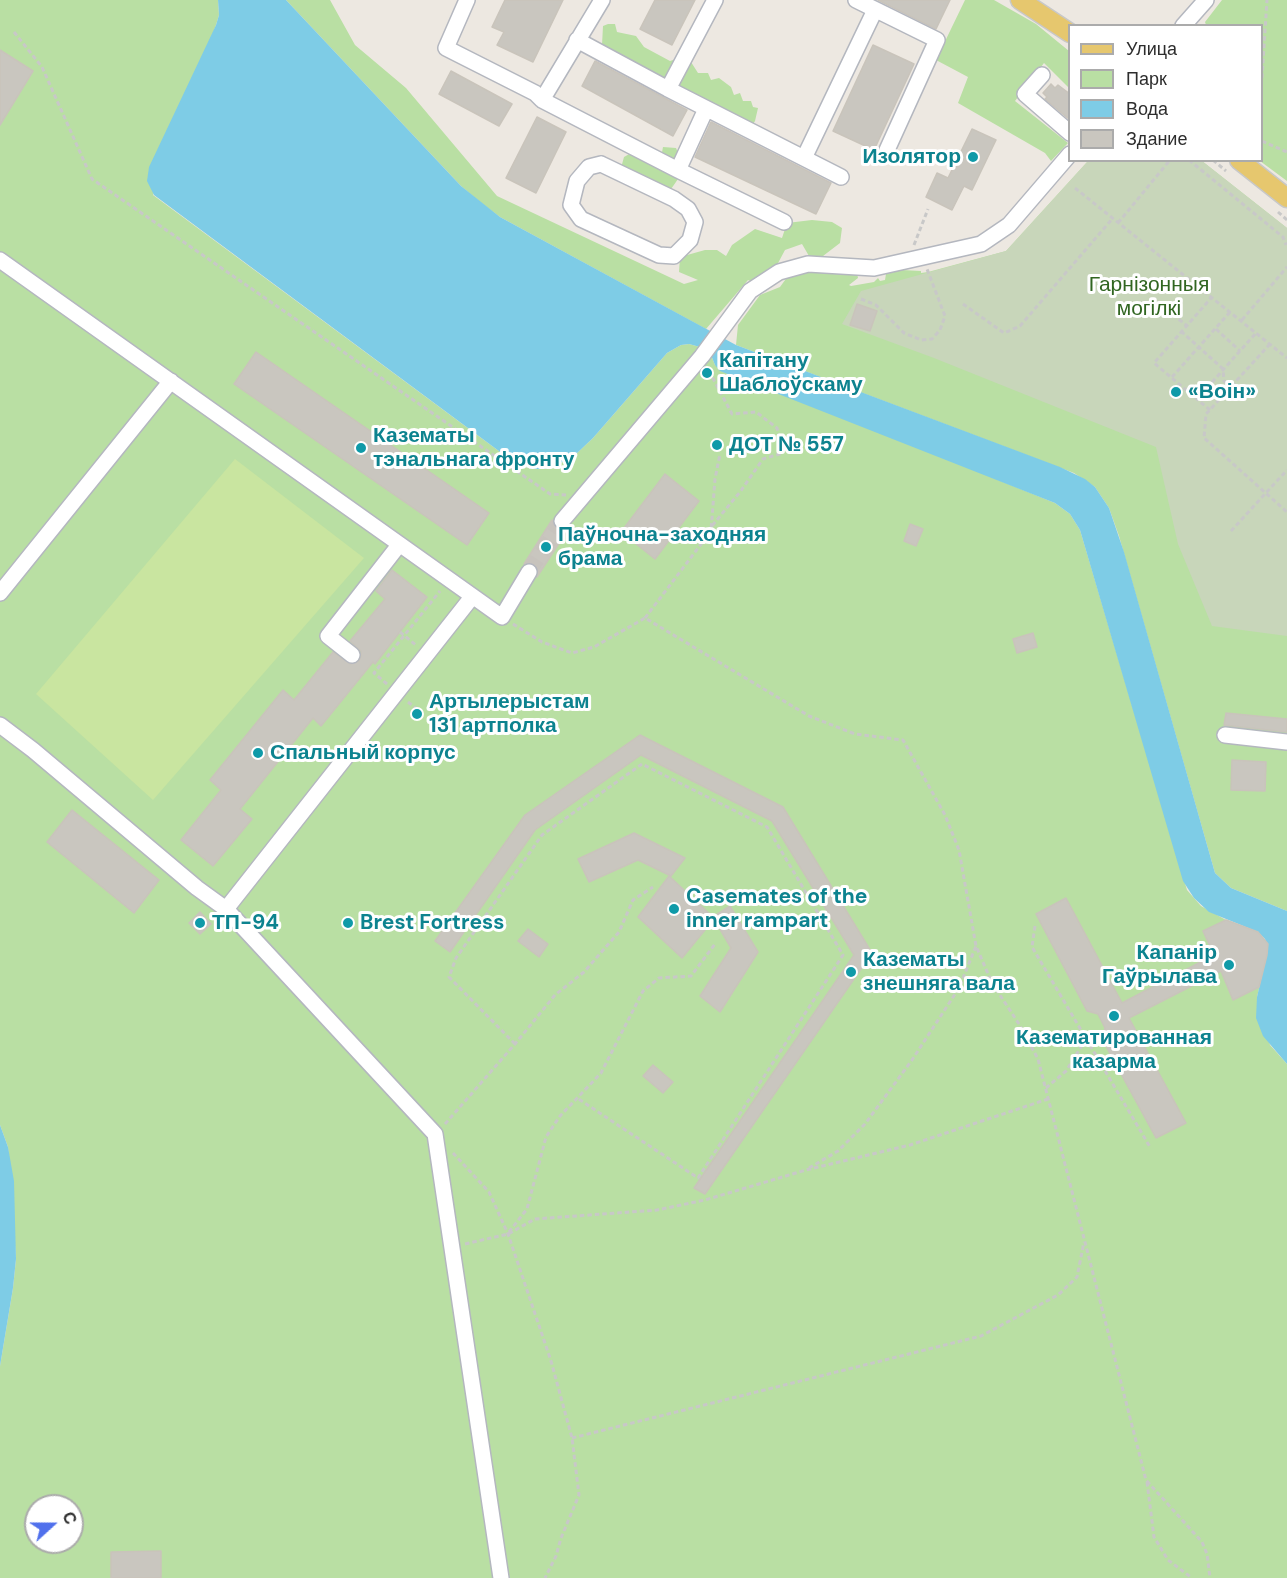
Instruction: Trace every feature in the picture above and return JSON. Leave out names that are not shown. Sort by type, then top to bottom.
[{"type":"main road","points":[[1020,0],[1068,32]]},
{"type":"main road","points":[[1242,162],[1287,198]]},
{"type":"street","points":[[467,0],[446,48],[683,173],[784,222]]},
{"type":"street","points":[[542,100],[602,0]]},
{"type":"street","points":[[668,89],[715,0]]},
{"type":"street","points":[[856,0],[937,40],[887,150]]},
{"type":"street","points":[[1185,24],[1206,0]]},
{"type":"street","points":[[804,158],[875,10]]},
{"type":"street","points":[[577,40],[706,109],[841,177]]},
{"type":"street","points":[[1042,75],[1024,94],[1068,131]]},
{"type":"street","points":[[674,199],[706,109]]},
{"type":"street","points":[[562,521],[702,356],[750,291],[779,272],[808,264],[874,268],[981,244],[1009,225],[1068,156]]},
{"type":"street","points":[[601,164],[674,199],[688,209],[695,222],[690,240],[674,256],[659,255],[581,219],[571,205],[577,181],[590,167],[601,164]]},
{"type":"street","points":[[0,260],[502,617],[530,572]]},
{"type":"street","points":[[0,593],[171,381]]},
{"type":"street","points":[[352,655],[328,636],[399,544]]},
{"type":"street","points":[[226,909],[472,597]]},
{"type":"street","points":[[0,725],[197,888],[226,909],[435,1134],[501,1578]]},
{"type":"street","points":[[1225,735],[1287,742]]},
{"type":"path","points":[[1263,62],[1267,0]]},
{"type":"path","points":[[14,32],[42,67],[92,179],[550,494],[584,496]]},
{"type":"path","points":[[1263,141],[1287,152]]},
{"type":"path","points":[[1118,223],[1168,162]]},
{"type":"path","points":[[1191,162],[1283,237],[1286,245]]},
{"type":"path","points":[[1075,188],[1287,358]]},
{"type":"path","points":[[861,299],[876,305],[904,333],[921,340],[932,339],[940,330],[945,316],[928,272],[920,259],[910,253],[928,209]]},
{"type":"path","points":[[963,304],[1004,333],[1020,326],[1113,218]]},
{"type":"path","points":[[1241,321],[1287,267]]},
{"type":"path","points":[[1210,410],[1154,363],[1212,297]]},
{"type":"path","points":[[1171,378],[1230,312]]},
{"type":"path","points":[[1168,317],[1171,313],[1186,326]]},
{"type":"path","points":[[1216,329],[1240,351]]},
{"type":"path","points":[[1181,332],[1223,369],[1224,381],[1231,387]]},
{"type":"path","points":[[1197,399],[1256,333]]},
{"type":"path","points":[[1269,344],[1206,414],[1204,438],[1287,512]]},
{"type":"path","points":[[702,356],[732,414],[756,412],[763,417],[777,428],[783,453],[763,459],[711,527]]},
{"type":"path","points":[[502,617],[542,642],[572,653],[594,647],[645,618],[711,531],[715,479],[720,454]]},
{"type":"path","points":[[1231,531],[1287,470]]},
{"type":"path","points":[[397,692],[374,673],[449,580]]},
{"type":"path","points":[[645,618],[809,716],[855,734],[903,740],[945,815],[959,850],[976,946],[992,983],[1019,1024],[1038,1059],[1146,1480],[1154,1537],[1168,1560],[1192,1578]]},
{"type":"path","points":[[400,632],[427,654]]},
{"type":"path","points":[[515,1044],[449,977],[456,958],[542,835],[642,764],[767,827],[843,955],[698,1178],[577,1098]]},
{"type":"path","points":[[545,1578],[556,1556],[579,1495],[572,1438],[551,1361],[508,1234],[489,1192],[435,1134],[555,995],[584,972],[619,932],[633,900],[653,887]]},
{"type":"path","points":[[1035,926],[1032,947],[1150,1147]]},
{"type":"path","points":[[508,1234],[527,1209],[546,1137],[560,1116],[601,1073],[643,991],[659,978],[691,976],[715,944]]},
{"type":"path","points":[[806,1170],[838,1151],[865,1124],[912,1060],[959,988],[976,946]]},
{"type":"path","points":[[1046,1089],[1066,1071],[1086,1039]]},
{"type":"path","points":[[453,1248],[508,1234],[535,1219],[657,1210],[705,1200],[806,1170],[910,1145],[1048,1099]]},
{"type":"path","points":[[572,1438],[981,1336],[1058,1295],[1077,1277],[1085,1240]]},
{"type":"path","points":[[1146,1480],[1202,1542],[1208,1554],[1210,1578]]},
{"type":"green space","points":[[0,0],[218,0],[219,15],[216,25],[153,195],[511,460],[532,469],[555,466],[575,455],[593,438],[667,353],[681,345],[689,344],[700,347],[711,355],[715,365],[1055,503],[1070,514],[1080,530],[1187,890],[1201,906],[1226,920],[1258,932],[1268,944],[1257,997],[1270,1045],[1287,1064],[1287,1578],[0,1578],[0,1366],[16,1259],[8,1147],[0,1125]]},
{"type":"green space","points":[[286,0],[330,0],[355,45],[406,88],[497,196],[684,284],[698,280],[679,272],[680,257],[705,250],[717,250],[726,256],[732,245],[755,229],[782,238],[787,223],[812,220],[832,222],[842,228],[840,243],[823,256],[809,256],[802,244],[785,250],[777,265],[750,281],[748,280],[706,329],[500,217],[480,202],[461,186]]},
{"type":"green space","points":[[965,0],[994,0],[1036,24],[1068,50],[1068,87],[1044,63],[1015,101],[1068,143],[1051,161],[1045,153],[958,103],[968,77],[936,60]]},
{"type":"green space","points":[[1222,0],[1287,0],[1287,181],[1261,162],[1263,24],[1206,24]]},
{"type":"green space","points":[[615,24],[617,32],[636,36],[644,47],[670,61],[679,58],[691,62],[698,73],[708,73],[711,80],[719,78],[731,87],[734,95],[740,93],[743,101],[751,101],[753,107],[758,108],[751,127],[682,91],[679,84],[662,79],[632,60],[606,51],[602,45],[603,26]]},
{"type":"green space","points":[[663,147],[676,148],[679,155],[678,179],[669,192],[621,168],[624,157],[631,153],[649,160],[650,165],[660,163]]},
{"type":"green space","name":"Гарнізонныя могілкі","points":[[1087,162],[1203,162],[1287,228],[1287,911],[1231,888],[1215,873],[1119,536],[1109,508],[1095,487],[1074,473],[736,345],[738,325],[760,295],[780,287],[788,276],[810,269],[857,273],[858,278],[849,285],[851,286],[874,282],[878,278],[880,281],[885,280],[886,274],[902,270],[928,272],[1006,251]]},
{"type":"green space","name":"Гарнізонныя могілкі","points":[[1087,162],[1203,162],[1287,228],[1287,636],[1212,626],[1178,544],[1156,447],[934,358],[842,324],[861,291],[1006,251]]},
{"type":"green space","points":[[235,459],[364,558],[153,800],[36,694]]},
{"type":"water","points":[[218,0],[286,0],[461,186],[500,217],[736,345],[1060,467],[1085,479],[1095,487],[1109,508],[1124,552],[1215,873],[1231,888],[1287,911],[1287,1064],[1263,1036],[1256,1018],[1257,997],[1268,949],[1265,939],[1258,932],[1209,912],[1194,898],[1183,881],[1080,530],[1070,514],[1055,503],[720,371],[711,355],[700,347],[689,344],[681,345],[667,353],[593,438],[575,455],[544,469],[532,469],[511,460],[154,195],[147,181],[149,167],[216,25],[219,15]]},
{"type":"water","points":[[0,1125],[8,1147],[14,1181],[16,1259],[0,1366]]},
{"type":"building","points":[[505,0],[563,0],[533,62],[497,45],[504,32],[492,27]]},
{"type":"building","points":[[655,0],[695,0],[672,45],[640,29]]},
{"type":"building","points":[[878,0],[950,0],[936,29]]},
{"type":"building","points":[[873,45],[914,64],[874,150],[833,131]]},
{"type":"building","points":[[0,50],[33,71],[0,125]]},
{"type":"building","points":[[595,61],[687,110],[673,136],[582,86]]},
{"type":"building","points":[[451,71],[512,104],[499,126],[439,94]]},
{"type":"building","points":[[1051,84],[1055,88],[1058,85],[1068,92],[1068,118],[1045,99],[1047,97],[1043,93]]},
{"type":"building","points":[[537,117],[566,132],[536,193],[506,178]]},
{"type":"building","points":[[711,122],[831,183],[816,214],[695,157]]},
{"type":"building","name":"Изолятор","points":[[972,129],[996,140],[972,190],[964,186],[952,210],[926,197],[937,173],[948,178]]},
{"type":"building","points":[[857,304],[877,311],[870,331],[850,325]]},
{"type":"building","name":"Казематы тэнальнага фронту","points":[[256,352],[489,513],[467,545],[234,384]]},
{"type":"building","points":[[665,474],[699,501],[655,559],[621,532]]},
{"type":"building","name":"Паўночна-заходняя брама","points":[[552,520],[555,528],[560,530],[569,528],[537,577],[539,572],[534,564],[524,564]]},
{"type":"building","points":[[910,524],[923,529],[916,546],[904,541]]},
{"type":"building","name":"Спальный корпус","points":[[392,570],[427,597],[375,664],[373,662],[321,726],[313,718],[240,809],[252,819],[213,866],[181,840],[221,790],[210,780],[283,690],[294,700],[333,652],[350,664],[359,661],[361,651],[350,641],[385,599],[376,591]]},
{"type":"building","points":[[1033,633],[1037,647],[1017,653],[1013,639]]},
{"type":"building","points":[[1226,713],[1287,719],[1287,732],[1224,725]]},
{"type":"building","name":"Казематы знешняга вала","points":[[640,735],[783,807],[872,953],[705,1194],[694,1188],[854,955],[772,821],[641,755],[535,830],[450,952],[435,941],[525,815]]},
{"type":"building","points":[[1232,760],[1266,762],[1265,791],[1231,790]]},
{"type":"building","points":[[72,810],[159,880],[134,913],[47,842]]},
{"type":"building","points":[[634,833],[685,858],[671,876],[638,860],[589,882],[578,859]]},
{"type":"building","points":[[669,876],[713,917],[730,906],[758,952],[720,1012],[700,996],[731,948],[714,919],[682,958],[638,917]]},
{"type":"building","name":"Казематированная казарма","points":[[1066,898],[1122,1003],[1214,955],[1203,931],[1226,920],[1258,932],[1268,944],[1259,987],[1233,1000],[1221,971],[1129,1018],[1186,1123],[1156,1138],[1102,1039],[1105,1028],[1098,1014],[1087,1011],[1036,914]]},
{"type":"building","name":"ТП-94","points":[[200,912],[211,924],[200,934],[189,923]]},
{"type":"building","points":[[528,929],[548,944],[539,957],[518,941]]},
{"type":"building","points":[[653,1065],[673,1082],[663,1093],[643,1076]]},
{"type":"building","points":[[161,1551],[161,1578],[111,1578],[111,1552]]},
{"type":"tunnel","points":[[529,572],[562,521]]},
{"type":"place","name":"Изолятор","points":[[973,157]]},
{"type":"place","name":"Капітану Шаблоўскаму","points":[[707,373]]},
{"type":"place","name":"«Воін»","points":[[1176,392]]},
{"type":"place","name":"ДОТ № 557","points":[[717,445]]},
{"type":"place","name":"Казематы тэнальнага фронту","points":[[361,448]]},
{"type":"place","name":"Паўночна-заходняя брама","points":[[546,547]]},
{"type":"place","name":"Артылерыстам 131 артполка","points":[[417,714]]},
{"type":"place","name":"Спальный корпус","points":[[258,753]]},
{"type":"place","name":"Casemates of the inner rampart","points":[[674,909]]},
{"type":"place","name":"ТП-94","points":[[200,923]]},
{"type":"place","name":"Brest Fortress","points":[[348,923]]},
{"type":"place","name":"Капанір Гаўрылава","points":[[1229,965]]},
{"type":"place","name":"Казематы знешняга вала","points":[[851,972]]},
{"type":"place","name":"Казематированная казарма","points":[[1114,1016]]}]
